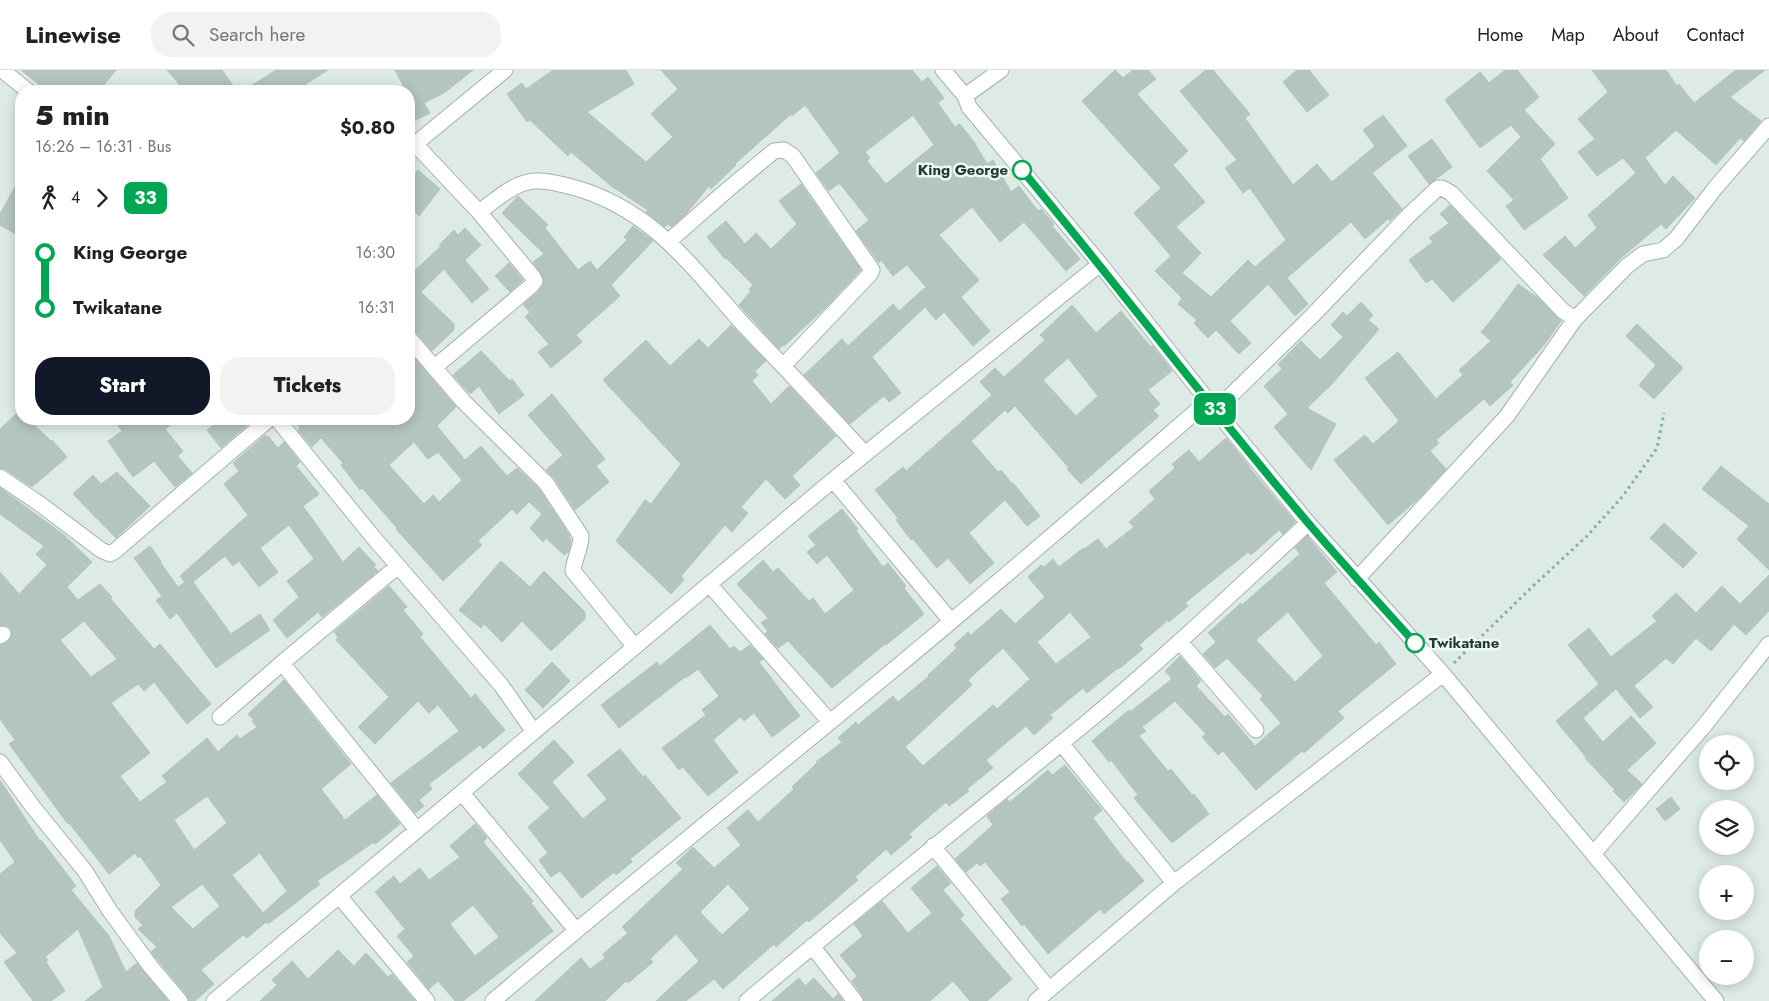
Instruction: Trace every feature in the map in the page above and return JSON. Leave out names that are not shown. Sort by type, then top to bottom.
[{"type":"street","points":[[2,70],[21,85]]},
{"type":"street","points":[[415,145],[505,70]]},
{"type":"street","points":[[943,70],[1308,523],[1443,674],[1716,1001]]},
{"type":"street","points":[[967,101],[1001,70]]},
{"type":"street","points":[[1357,579],[1507,416],[1576,320],[1627,266],[1643,254],[1663,250],[1676,240],[1716,187],[1769,126]]},
{"type":"street","points":[[415,150],[479,212],[535,281],[435,367]]},
{"type":"street","points":[[668,242],[726,190],[774,151],[784,150],[793,156],[872,271],[784,365]]},
{"type":"street","points":[[479,212],[518,185],[534,181],[548,181],[595,194],[630,212],[656,230],[690,264],[865,454]]},
{"type":"street","points":[[493,1001],[576,930],[1212,405],[1312,316],[1411,212],[1438,188],[1442,188],[1450,193],[1563,311],[1576,320]]},
{"type":"street","points":[[214,1001],[833,480],[1100,264]]},
{"type":"street","points":[[415,345],[464,401],[546,484],[581,536],[581,544],[573,571],[635,647]]},
{"type":"street","points":[[0,477],[40,504],[101,550],[110,554],[115,552],[262,425]]},
{"type":"street","points":[[282,425],[398,566],[501,685],[534,732]]},
{"type":"street","points":[[833,480],[951,621]]},
{"type":"street","points":[[747,1001],[933,846],[1061,743],[1180,642],[1308,523]]},
{"type":"street","points":[[220,717],[398,566]]},
{"type":"street","points":[[709,584],[830,722]]},
{"type":"street","points":[[1180,642],[1256,730]]},
{"type":"street","points":[[1593,854],[1704,726],[1769,644]]},
{"type":"street","points":[[282,663],[417,830]]},
{"type":"street","points":[[1036,1001],[1174,883],[1443,674]]},
{"type":"street","points":[[1061,743],[1174,883]]},
{"type":"street","points":[[0,762],[33,807],[85,871],[151,967],[180,1001]]},
{"type":"street","points":[[462,793],[576,930]]},
{"type":"street","points":[[933,846],[1049,989]]},
{"type":"street","points":[[339,896],[427,1001]]},
{"type":"street","points":[[812,946],[855,1001]]},
{"type":"path","points":[[1443,674],[1532,586],[1586,537],[1623,496],[1657,448],[1664,413]]},
{"type":"building","points":[[21,70],[116,70],[104,85],[40,85]]},
{"type":"building","points":[[167,70],[222,70],[233,85],[180,85]]},
{"type":"building","points":[[276,70],[328,70],[304,85],[252,85]]},
{"type":"building","points":[[395,70],[473,70],[444,93],[424,103],[430,113],[415,120],[415,85],[403,85]]},
{"type":"building","points":[[553,70],[626,70],[634,84],[587,112],[646,162],[673,137],[651,114],[678,89],[661,70],[912,70],[922,82],[928,77],[944,98],[938,103],[955,127],[960,124],[974,142],[987,164],[993,160],[1011,192],[1019,186],[1038,211],[1041,209],[1054,224],[1052,226],[1080,259],[1066,271],[1024,222],[1000,242],[972,207],[939,235],[979,280],[961,297],[990,331],[973,346],[944,312],[936,320],[925,307],[872,357],[901,393],[889,402],[884,396],[850,424],[804,375],[842,339],[848,346],[893,304],[899,311],[926,287],[907,265],[893,276],[881,260],[879,263],[856,231],[869,220],[840,184],[829,191],[816,173],[840,153],[805,105],[792,116],[791,114],[735,164],[711,189],[709,186],[686,214],[671,227],[668,224],[665,227],[646,212],[648,210],[611,186],[571,152],[568,156],[530,120],[527,122],[507,94],[522,83],[526,89]],"holes":[[[913,115],[934,145],[886,184],[867,161],[870,158],[865,152]]]},
{"type":"building","points":[[1115,70],[1123,78],[1133,70],[1148,70],[1156,79],[1137,94],[1188,151],[1173,165],[1205,202],[1176,227],[1201,253],[1182,273],[1211,297],[1248,260],[1255,267],[1286,240],[1250,188],[1243,193],[1225,168],[1237,160],[1180,91],[1206,70],[1213,70],[1250,114],[1245,118],[1293,185],[1317,164],[1332,182],[1375,146],[1363,130],[1383,115],[1407,146],[1372,173],[1402,209],[1390,221],[1388,219],[1365,239],[1351,222],[1287,278],[1308,304],[1295,316],[1268,284],[1230,321],[1251,343],[1239,354],[1216,330],[1208,338],[1194,323],[1197,320],[1178,304],[1182,298],[1155,271],[1171,256],[1134,213],[1161,188],[1082,101]]},
{"type":"building","points":[[1297,70],[1309,70],[1329,95],[1307,112],[1283,82]]},
{"type":"building","points":[[1505,70],[1517,70],[1539,97],[1524,110],[1555,144],[1540,159],[1568,198],[1524,230],[1506,206],[1514,200],[1487,171],[1521,137],[1511,125],[1480,148],[1445,100],[1480,72],[1489,83]]},
{"type":"building","points":[[1592,70],[1666,70],[1677,86],[1679,84],[1694,103],[1736,70],[1765,70],[1730,97],[1761,121],[1744,141],[1740,138],[1716,165],[1676,130],[1645,158],[1665,185],[1673,176],[1695,198],[1666,229],[1661,224],[1620,259],[1584,296],[1543,255],[1565,236],[1575,248],[1597,228],[1588,215],[1636,173],[1623,158],[1597,176],[1578,152],[1595,139],[1578,119],[1608,92]]},
{"type":"building","points":[[1432,139],[1452,167],[1429,184],[1408,156]]},
{"type":"building","points":[[418,170],[440,189],[419,216],[415,212],[415,174]]},
{"type":"building","points":[[801,184],[861,270],[827,306],[779,349],[739,305],[751,291],[749,289],[753,285],[725,259],[707,237],[726,221],[745,244],[756,233],[771,249],[797,224],[779,201]]},
{"type":"building","points":[[15,187],[15,234],[0,225],[0,214]]},
{"type":"building","points":[[518,196],[548,225],[545,228],[578,270],[590,261],[597,270],[627,240],[624,237],[633,226],[653,241],[611,285],[620,296],[576,335],[582,342],[551,368],[538,352],[549,344],[525,317],[530,312],[523,305],[538,292],[544,282],[541,273],[533,262],[544,254],[502,213]]},
{"type":"building","points":[[1450,205],[1500,258],[1453,302],[1432,279],[1426,283],[1409,260],[1433,242],[1429,238],[1449,223],[1440,214]]},
{"type":"building","points":[[465,228],[481,245],[465,260],[489,289],[472,303],[444,269],[421,292],[454,324],[454,330],[432,351],[415,332],[415,270],[441,246],[439,245],[454,230],[458,235]]},
{"type":"building","points":[[509,263],[523,280],[510,292],[495,276]]},
{"type":"building","points":[[1518,284],[1538,298],[1561,321],[1544,345],[1510,382],[1513,385],[1490,406],[1484,399],[1436,440],[1439,443],[1430,451],[1446,469],[1417,500],[1388,525],[1334,460],[1365,435],[1373,444],[1399,421],[1365,378],[1398,352],[1436,399],[1463,375],[1459,370],[1491,341],[1481,332]]},
{"type":"building","points":[[1361,302],[1373,315],[1368,320],[1379,329],[1332,384],[1307,408],[1336,424],[1311,470],[1274,427],[1288,414],[1264,386],[1282,369],[1278,364],[1301,341],[1320,360],[1343,337],[1331,325],[1343,312],[1347,316]]},
{"type":"building","points":[[1072,305],[1096,333],[1121,311],[1151,347],[1152,345],[1172,371],[1148,390],[1160,404],[1153,410],[1159,416],[1081,484],[1015,406],[1008,413],[1005,410],[971,441],[998,472],[1001,470],[1013,483],[1040,516],[1027,526],[1005,500],[969,533],[994,563],[970,584],[948,558],[937,568],[913,539],[911,540],[896,520],[898,518],[875,490],[903,467],[906,471],[992,395],[980,382],[995,368],[1004,377],[1045,340],[1040,335]],"holes":[[[1068,358],[1098,396],[1076,416],[1043,380]]]},
{"type":"building","points":[[1637,324],[1683,368],[1654,399],[1639,385],[1656,365],[1626,336]]},
{"type":"building","points":[[731,325],[766,361],[755,371],[758,375],[752,381],[771,404],[789,386],[836,436],[792,476],[800,485],[785,499],[766,479],[741,507],[748,513],[732,532],[725,525],[681,576],[684,580],[671,594],[616,541],[645,500],[651,504],[681,464],[603,380],[646,340],[670,366],[699,339],[708,348]]},
{"type":"building","points":[[481,351],[510,381],[512,379],[524,395],[499,414],[479,386],[470,394],[453,375]]},
{"type":"building","points":[[415,359],[456,407],[437,426],[465,460],[481,446],[507,476],[517,468],[539,489],[570,536],[568,552],[564,555],[546,538],[543,542],[530,528],[542,514],[529,502],[517,514],[512,509],[478,541],[482,545],[443,581],[362,488],[360,490],[341,465],[343,463],[321,438],[312,447],[298,430],[300,428],[297,425],[415,425]],"holes":[[[414,442],[428,459],[438,452],[462,480],[439,502],[433,495],[424,504],[389,465]]]},
{"type":"building","points":[[552,394],[605,459],[596,466],[609,482],[575,510],[554,478],[546,470],[563,455],[528,415]]},
{"type":"building","points":[[15,415],[15,425],[34,425],[52,440],[67,457],[32,487],[5,469],[0,468],[0,429]]},
{"type":"building","points":[[118,425],[171,425],[165,429],[183,451],[178,456],[192,473],[175,487],[154,461],[133,477],[108,441],[122,431]]},
{"type":"building","points":[[213,425],[247,425],[221,448],[207,430]]},
{"type":"building","points":[[265,435],[278,448],[284,442],[300,462],[296,466],[319,494],[303,506],[343,562],[359,547],[376,565],[374,567],[378,571],[322,617],[318,612],[287,638],[273,620],[299,597],[287,581],[314,559],[289,525],[260,548],[278,572],[259,587],[239,561],[233,566],[225,556],[193,582],[231,634],[260,614],[270,630],[216,668],[177,613],[170,619],[156,600],[162,596],[134,558],[150,546],[178,587],[185,582],[180,576],[248,515],[224,484],[239,471],[233,463]]},
{"type":"building","points":[[1226,438],[1295,522],[1283,534],[1279,530],[1251,555],[1248,552],[1185,603],[1188,606],[1169,622],[1168,620],[1139,645],[1143,649],[1087,693],[1083,688],[1050,715],[1053,718],[1034,735],[1026,726],[986,760],[993,768],[967,789],[969,791],[949,806],[946,802],[909,834],[912,837],[891,855],[886,849],[855,877],[858,880],[809,922],[807,920],[776,947],[774,944],[723,989],[714,979],[686,1001],[656,1001],[699,961],[676,934],[650,959],[653,962],[628,983],[626,981],[605,1001],[535,1001],[581,958],[590,969],[605,958],[603,954],[628,933],[622,927],[683,869],[676,863],[693,847],[714,868],[741,845],[727,828],[748,810],[758,822],[794,789],[792,787],[816,762],[842,742],[838,738],[856,722],[858,725],[893,696],[898,702],[929,676],[957,648],[954,645],[968,632],[971,635],[1001,609],[1015,624],[1045,597],[1028,577],[1041,565],[1044,567],[1053,559],[1059,567],[1098,539],[1106,549],[1134,527],[1129,522],[1155,499],[1149,491],[1175,468],[1172,464],[1189,450],[1199,462]],"holes":[[[1070,612],[1091,637],[1056,664],[1037,642]],[[1003,648],[1030,679],[997,709],[993,705],[923,766],[905,747],[972,685],[968,680]],[[728,884],[750,909],[722,935],[700,912]]]},
{"type":"building","points":[[1721,466],[1769,504],[1769,570],[1737,539],[1749,526],[1702,489]]},
{"type":"building","points":[[117,472],[150,506],[116,538],[73,494],[93,475],[101,484]]},
{"type":"building","points":[[0,488],[64,535],[92,562],[67,587],[78,600],[100,584],[154,649],[160,644],[211,704],[187,724],[154,682],[144,691],[138,684],[111,703],[150,753],[120,776],[140,802],[167,782],[162,776],[207,738],[218,752],[237,735],[240,739],[257,727],[252,721],[254,720],[248,714],[284,680],[351,764],[321,789],[345,820],[377,795],[400,824],[375,844],[374,842],[317,881],[320,884],[268,924],[266,922],[247,938],[243,935],[201,970],[214,984],[195,1001],[189,1001],[187,995],[151,952],[157,947],[138,929],[143,925],[135,917],[135,911],[161,885],[140,856],[138,858],[135,853],[109,874],[68,824],[9,744],[15,740],[0,719],[0,645],[9,641],[12,634],[8,626],[0,625],[0,572],[19,594],[47,565],[36,554],[44,546],[0,514]],"holes":[[[84,621],[117,659],[91,677],[60,640]],[[207,796],[227,823],[194,850],[174,820]],[[260,853],[287,891],[263,913],[232,875]],[[202,884],[220,906],[193,929],[171,907]]]},
{"type":"building","points":[[842,509],[858,529],[856,531],[883,567],[888,563],[924,614],[832,688],[788,641],[778,648],[765,634],[768,631],[761,623],[768,618],[737,584],[763,560],[773,572],[778,568],[809,601],[813,598],[825,614],[854,590],[827,555],[817,564],[807,552],[816,545],[808,536]]},
{"type":"building","points":[[1664,523],[1697,553],[1683,568],[1650,538]]},
{"type":"building","points":[[1307,536],[1337,572],[1324,583],[1376,645],[1379,642],[1396,664],[1338,711],[1344,718],[1304,753],[1302,751],[1256,790],[1223,751],[1218,755],[1202,737],[1206,734],[1175,701],[1142,727],[1146,731],[1139,736],[1168,771],[1171,769],[1192,795],[1194,794],[1209,814],[1172,843],[1134,798],[1138,795],[1111,760],[1109,762],[1092,741],[1129,710],[1130,712],[1172,679],[1165,671],[1180,656],[1201,681],[1196,686],[1225,717],[1228,714],[1255,746],[1281,723],[1260,699],[1263,696],[1227,658],[1215,668],[1203,654],[1216,642],[1208,633],[1300,554],[1295,548]],"holes":[[[1288,612],[1323,656],[1295,682],[1256,640]]]},
{"type":"building","points":[[501,561],[530,587],[544,571],[585,612],[585,619],[551,651],[522,621],[502,642],[484,624],[481,628],[459,610]]},
{"type":"building","points":[[1769,575],[1769,611],[1746,635],[1734,624],[1711,651],[1696,638],[1673,664],[1666,658],[1634,686],[1653,707],[1640,718],[1616,689],[1583,718],[1603,742],[1631,716],[1656,743],[1627,770],[1642,784],[1624,802],[1585,758],[1556,721],[1599,684],[1568,645],[1589,628],[1611,657],[1657,621],[1652,616],[1676,593],[1696,613],[1722,586],[1740,604]]},
{"type":"building","points":[[389,586],[407,607],[403,610],[423,634],[420,637],[471,698],[475,694],[505,730],[483,749],[480,745],[429,784],[432,789],[419,800],[424,806],[415,813],[391,783],[459,731],[438,705],[429,713],[418,701],[375,744],[358,727],[389,697],[336,640],[338,637],[334,632]]},
{"type":"building","points":[[710,625],[730,649],[734,646],[740,652],[750,645],[763,659],[759,662],[800,716],[772,737],[754,713],[744,721],[740,717],[713,740],[738,772],[708,796],[683,767],[679,770],[662,748],[706,715],[702,710],[719,696],[698,669],[619,728],[601,705],[657,662],[660,666]]},
{"type":"building","points":[[552,662],[570,681],[543,708],[525,690]]},
{"type":"building","points":[[554,740],[574,762],[552,782],[583,819],[607,799],[587,775],[620,749],[643,777],[645,775],[681,818],[630,859],[632,862],[616,875],[614,872],[582,898],[560,871],[551,877],[539,860],[548,853],[528,827],[550,808],[518,774]]},
{"type":"building","points":[[1065,765],[1102,810],[1093,818],[1127,863],[1144,881],[1104,914],[1100,909],[1048,954],[1024,924],[1022,926],[1001,899],[1010,892],[985,862],[980,866],[977,863],[966,872],[955,859],[993,825],[987,816],[1007,799],[1010,802],[1048,770],[1052,775]]},
{"type":"building","points":[[0,780],[40,841],[76,886],[71,890],[109,936],[126,972],[137,963],[168,1001],[85,1001],[103,987],[78,929],[45,957],[48,960],[46,962],[65,991],[51,1001],[33,1001],[4,962],[17,953],[0,933],[0,874],[15,862],[0,840]]},
{"type":"building","points":[[1671,797],[1680,809],[1665,821],[1656,809]]},
{"type":"building","points":[[475,824],[487,838],[483,842],[533,901],[531,903],[553,931],[463,1001],[455,1001],[438,981],[429,989],[407,962],[414,956],[397,936],[405,929],[375,892],[394,876],[400,884],[420,868],[429,880],[460,857],[450,846]],"holes":[[[473,905],[499,937],[475,956],[450,924]]]},
{"type":"building","points":[[937,866],[951,883],[943,890],[964,915],[960,919],[1012,979],[987,1001],[970,1001],[953,981],[930,1001],[864,1001],[852,981],[857,976],[840,955],[863,936],[854,924],[882,901],[908,933],[932,913],[911,888]]},
{"type":"building","points":[[338,950],[354,966],[366,953],[388,977],[392,974],[415,1001],[260,1001],[277,985],[272,980],[292,961],[308,979]]},
{"type":"building","points":[[799,978],[805,986],[814,978],[833,999],[838,994],[843,1001],[772,1001]]},
{"type":"bus line","name":"33","points":[[1022,170],[1308,523],[1415,643]]},
{"type":"place","name":"King George","points":[[1022,170]]},
{"type":"place","name":"Twikatane","points":[[1415,643]]}]
